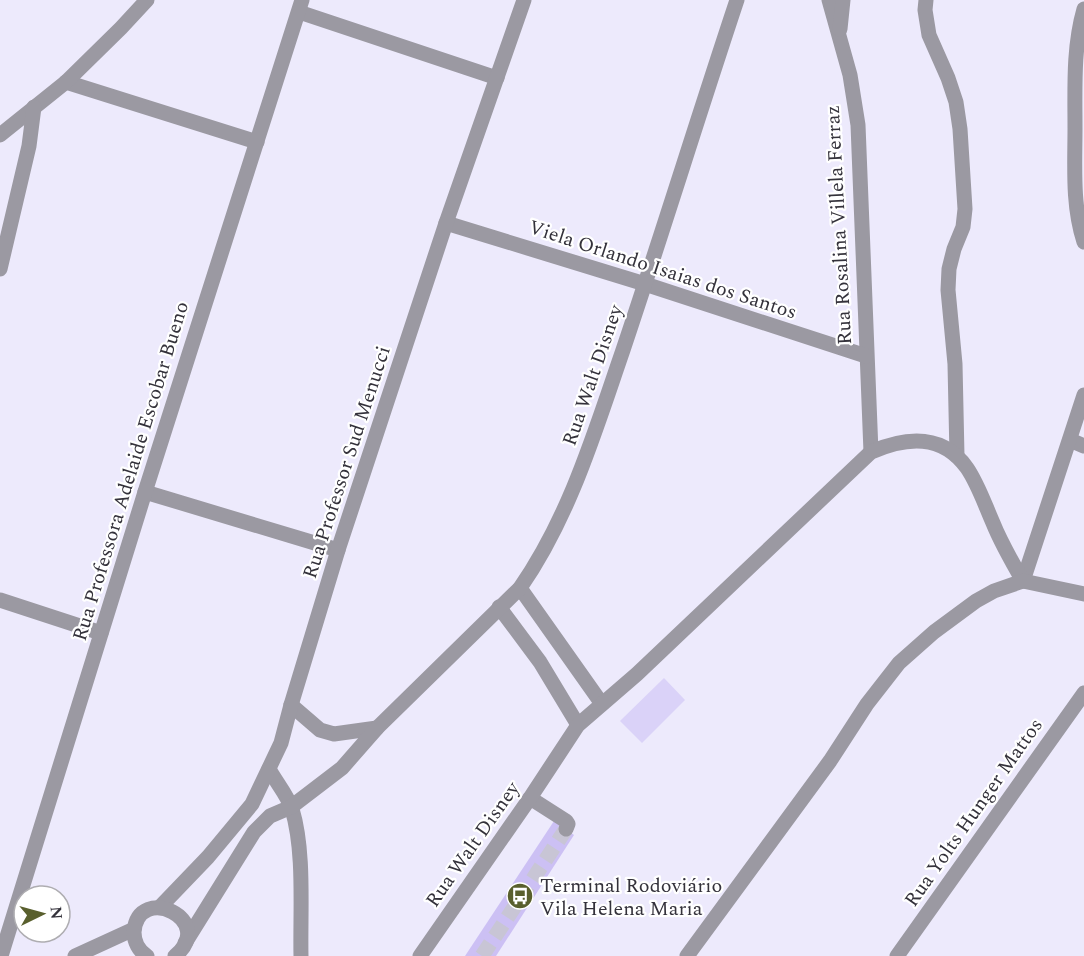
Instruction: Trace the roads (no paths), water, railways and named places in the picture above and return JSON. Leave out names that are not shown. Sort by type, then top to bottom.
[{"type":"street","points":[[0,135],[66,82],[147,0]]},
{"type":"street","name":"Rua Professor Sud Menucci","points":[[75,956],[134,929],[143,914],[159,907],[231,831],[252,804],[269,769],[281,743],[338,550],[446,223],[524,0]]},
{"type":"street","name":"Rua Walt Disney","points":[[175,956],[181,951],[254,832],[270,816],[291,807],[342,768],[377,728],[520,588],[530,574],[585,461],[737,0]]},
{"type":"street","name":"Rua Rosalina Villela Ferraz","points":[[828,0],[850,75],[858,124],[871,452]]},
{"type":"street","points":[[840,35],[843,0]]},
{"type":"street","points":[[926,0],[925,10],[929,35],[948,78],[960,129],[965,209],[963,227],[949,269],[948,290],[956,364],[957,456]]},
{"type":"street","points":[[301,6],[497,78]]},
{"type":"street","name":"Rua Professora Adelaide Escobar Bueno","points":[[1,956],[145,492],[301,6]]},
{"type":"street","points":[[1084,9],[1078,31],[1074,172],[1080,230],[1084,242]]},
{"type":"street","points":[[66,82],[257,142]]},
{"type":"street","points":[[0,269],[29,146],[34,107]]},
{"type":"street","name":"Viela Orlando Isaias dos Santos","points":[[446,223],[645,284],[866,356]]},
{"type":"street","points":[[1023,581],[1077,443],[1084,395]]},
{"type":"street","points":[[520,588],[602,704],[728,589],[871,452],[893,443],[914,440],[939,446],[957,456],[969,470],[998,535],[1023,581]]},
{"type":"street","points":[[145,492],[338,550]]},
{"type":"street","points":[[687,956],[830,761],[867,704],[899,663],[934,632],[994,591],[1023,581],[1084,594]]},
{"type":"street","points":[[0,600],[101,633]]},
{"type":"street","points":[[500,607],[540,662],[578,725]]},
{"type":"street","name":"Rua Yolts Hunger Mattos","points":[[897,956],[1084,693]]},
{"type":"street","name":"Rua Walt Disney","points":[[420,956],[578,725],[602,704]]},
{"type":"street","points":[[291,705],[321,730],[334,734],[377,728]]},
{"type":"street","points":[[269,769],[291,807],[299,851],[301,956]]},
{"type":"street","points":[[530,798],[566,821],[568,824],[566,829]]},
{"type":"street","points":[[159,907],[168,908],[182,919],[187,935],[185,943]]},
{"type":"street","points":[[134,929],[137,946],[147,956]]},
{"type":"tunnel","points":[[482,956],[566,829]]},
{"type":"place","name":"Terminal Rodoviário Vila Helena Maria","points":[[520,896]]}]
